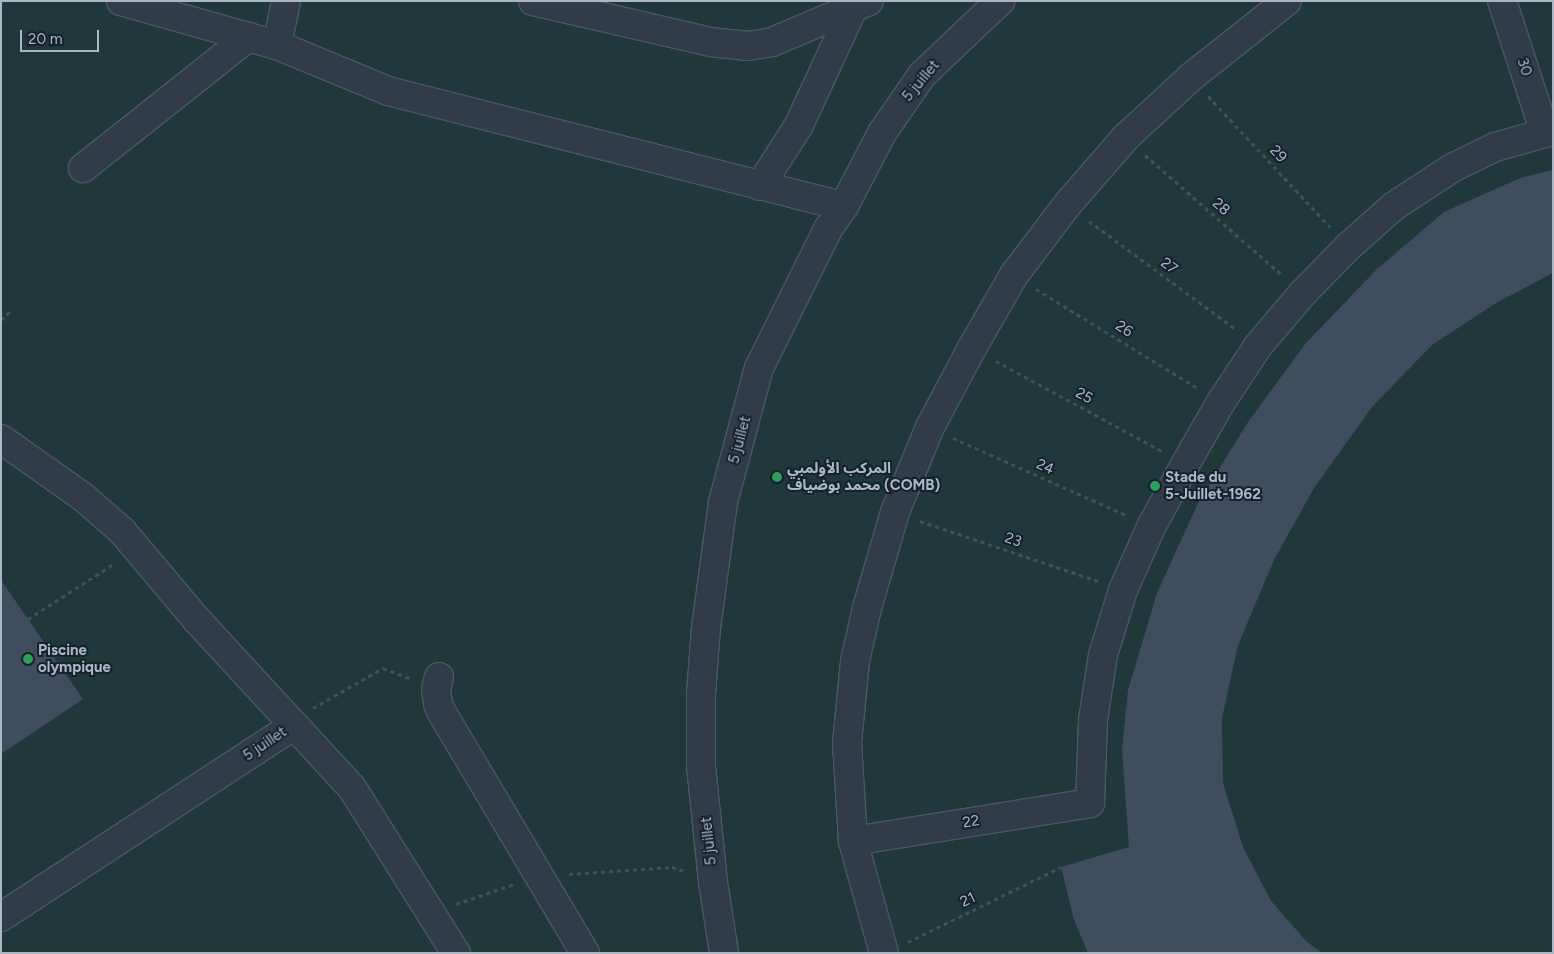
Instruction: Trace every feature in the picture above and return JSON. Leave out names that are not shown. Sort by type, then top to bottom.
[{"type":"lane","points":[[121,1],[277,45],[388,91],[844,206]]},
{"type":"lane","points":[[277,45],[286,1]]},
{"type":"lane","points":[[533,1],[710,42],[748,46],[772,42],[861,5]]},
{"type":"lane","name":"5 juillet","points":[[724,953],[713,882],[701,766],[701,703],[706,628],[722,502],[759,368],[828,229],[844,206],[882,133],[922,75],[1000,1]]},
{"type":"lane","points":[[893,948],[853,841],[847,743],[854,661],[867,608],[896,512],[930,427],[972,348],[1014,276],[1066,204],[1125,138],[1191,77],[1287,1]]},
{"type":"lane","name":"30","points":[[1348,246],[1394,206],[1452,168],[1496,147],[1545,133],[1502,1]]},
{"type":"lane","points":[[760,186],[799,125],[861,5]]},
{"type":"lane","points":[[83,168],[248,37]]},
{"type":"lane","points":[[1123,590],[1151,526],[1221,402],[1258,346],[1303,293],[1348,246]]},
{"type":"lane","points":[[1,439],[83,497],[122,531],[197,620],[294,725]]},
{"type":"lane","name":"22","points":[[853,841],[1090,802],[1094,711],[1103,655],[1123,590]]},
{"type":"lane","points":[[438,683],[438,704],[442,713],[586,953]]},
{"type":"lane","name":"5 juillet","points":[[1,917],[294,725],[352,788],[456,953]]},
{"type":"path","name":"29","points":[[1191,77],[1348,246]]},
{"type":"path","name":"28","points":[[1125,138],[1303,293]]},
{"type":"path","name":"27","points":[[1066,204],[1258,346]]},
{"type":"path","name":"26","points":[[1014,276],[1221,402]]},
{"type":"path","points":[[1,320],[14,309]]},
{"type":"path","name":"25","points":[[972,348],[1186,463]]},
{"type":"path","name":"24","points":[[930,427],[1151,526]]},
{"type":"path","name":"23","points":[[896,512],[1123,590]]},
{"type":"path","points":[[28,619],[137,549]]},
{"type":"path","points":[[294,725],[313,708],[383,668],[438,683]]},
{"type":"path","name":"21","points":[[893,948],[1061,867]]},
{"type":"green space","name":"المركب الأولمبي محمد بوضياف (COMB)","points":[[1,1],[1553,1],[1553,953],[1,953]]},
{"type":"building","points":[[1553,170],[1553,273],[1496,303],[1432,345],[1372,407],[1314,488],[1274,560],[1238,645],[1222,718],[1223,783],[1243,847],[1271,901],[1306,941],[1322,953],[1088,953],[1074,920],[1061,867],[1129,847],[1122,750],[1128,690],[1157,593],[1198,503],[1248,422],[1306,343],[1377,269],[1444,212],[1520,178]]},
{"type":"building","name":"Piscine olympique","points":[[1,580],[83,699],[1,754]]},
{"type":"place","name":"المركب الأولمبي محمد بوضياف (COMB)","points":[[777,477]]},
{"type":"place","name":"Stade du 5-Juillet-1962","points":[[1155,486]]},
{"type":"place","name":"Piscine olympique","points":[[28,659]]}]
